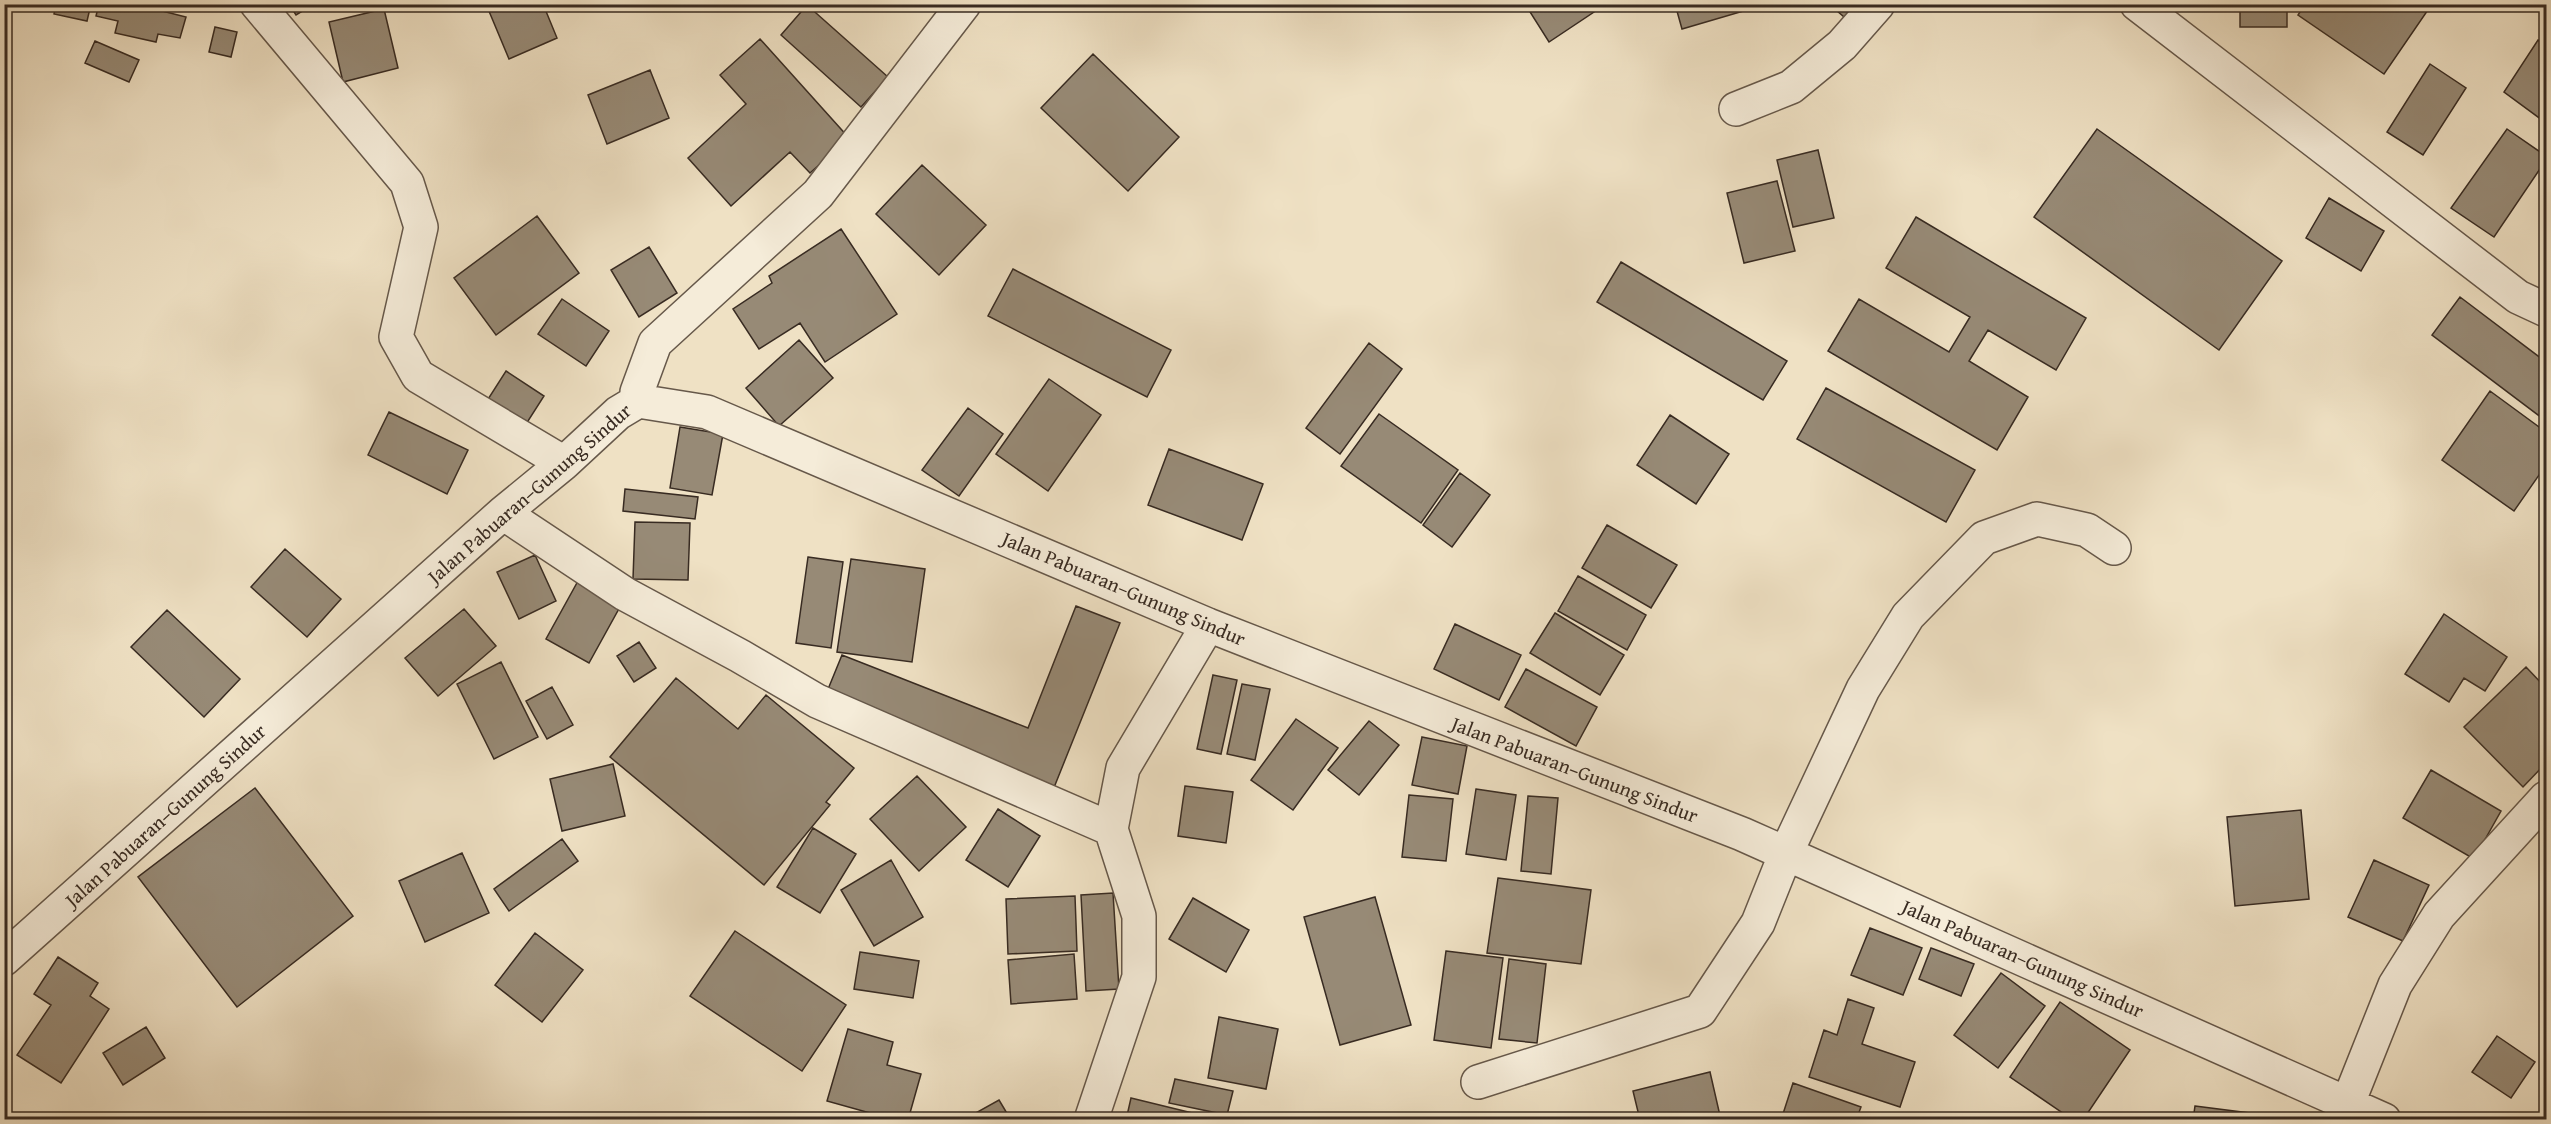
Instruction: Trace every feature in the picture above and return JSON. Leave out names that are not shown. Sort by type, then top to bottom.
[{"type":"street","points":[[257,4],[407,183],[421,227],[396,337],[418,376],[564,463]]},
{"type":"street","points":[[638,401],[637,392],[655,343],[818,194],[964,4]]},
{"type":"street","points":[[1736,109],[1791,87],[1842,45],[1878,4]]},
{"type":"street","points":[[2137,4],[2518,297],[2547,310]]},
{"type":"street","name":"Jalan Pabuaran–Gunung Sindur","points":[[4,959],[503,513],[564,463],[618,413],[638,401],[707,412],[1208,625],[1786,853],[2384,1119]]},
{"type":"street","points":[[503,513],[625,594],[740,656],[817,701],[1111,829]]},
{"type":"street","points":[[1478,1082],[1700,1011],[1758,923],[1786,853],[1863,689],[1908,615],[1984,538],[2037,519],[2087,530],[2114,548]]},
{"type":"street","points":[[1091,1119],[1139,977],[1139,916],[1111,829],[1123,768],[1208,625]]},
{"type":"street","points":[[2348,1103],[2395,985],[2439,915],[2547,798]]},
{"type":"building","points":[[56,4],[91,4],[87,21],[54,14]]},
{"type":"building","points":[[99,4],[164,4],[162,11],[186,17],[180,38],[158,34],[156,42],[115,33],[118,21],[96,16]]},
{"type":"building","points":[[289,4],[314,4],[296,15]]},
{"type":"building","points":[[486,4],[543,4],[557,38],[509,59]]},
{"type":"building","points":[[1525,4],[1606,4],[1549,42]]},
{"type":"building","points":[[1675,4],[1746,4],[1747,10],[1682,29]]},
{"type":"building","points":[[1829,4],[1866,4],[1851,23]]},
{"type":"building","points":[[2240,4],[2287,4],[2287,27],[2240,27]]},
{"type":"building","points":[[2305,4],[2432,4],[2384,74],[2298,15]]},
{"type":"building","points":[[807,5],[888,77],[861,107],[781,35]]},
{"type":"building","points":[[384,9],[398,68],[343,82],[329,22]]},
{"type":"building","points":[[215,27],[237,32],[231,57],[209,52]]},
{"type":"building","points":[[760,39],[849,138],[810,173],[790,152],[731,206],[688,158],[746,104],[720,75]]},
{"type":"building","points":[[2538,40],[2546,45],[2546,123],[2504,92]]},
{"type":"building","points":[[95,41],[139,60],[129,82],[85,63]]},
{"type":"building","points":[[1093,54],[1179,137],[1128,191],[1041,108]]},
{"type":"building","points":[[2430,64],[2466,88],[2423,155],[2387,132]]},
{"type":"building","points":[[650,70],[669,118],[607,144],[588,95]]},
{"type":"building","points":[[2097,129],[2282,261],[2219,350],[2034,217]]},
{"type":"building","points":[[2507,129],[2546,156],[2546,160],[2494,237],[2451,208]]},
{"type":"building","points":[[1818,150],[1834,218],[1793,227],[1777,160]]},
{"type":"building","points":[[922,165],[986,225],[939,275],[876,214]]},
{"type":"building","points":[[1777,181],[1795,251],[1744,263],[1727,193]]},
{"type":"building","points":[[2329,198],[2384,231],[2361,271],[2306,238]]},
{"type":"building","points":[[537,216],[579,273],[496,335],[454,278]]},
{"type":"building","points":[[1916,217],[2086,318],[2056,370],[1988,330],[1969,361],[2028,397],[1997,450],[1828,351],[1859,299],[1949,352],[1970,317],[1886,268]]},
{"type":"building","points":[[841,229],[897,314],[825,362],[800,323],[759,349],[733,309],[772,283],[769,276]]},
{"type":"building","points":[[649,247],[677,293],[639,317],[611,270]]},
{"type":"building","points":[[1621,262],[1787,361],[1763,400],[1597,302]]},
{"type":"building","points":[[1013,269],[1171,350],[1147,397],[988,316]]},
{"type":"building","points":[[2460,297],[2546,362],[2546,421],[2432,335]]},
{"type":"building","points":[[562,299],[609,331],[586,366],[538,334]]},
{"type":"building","points":[[799,340],[833,378],[779,426],[746,388]]},
{"type":"building","points":[[1369,343],[1402,369],[1340,454],[1306,428]]},
{"type":"building","points":[[506,371],[544,396],[521,432],[483,407]]},
{"type":"building","points":[[1049,379],[1101,415],[1048,491],[996,454]]},
{"type":"building","points":[[1826,388],[1975,470],[1946,522],[1797,439]]},
{"type":"building","points":[[2490,391],[2546,432],[2546,465],[2514,511],[2442,460]]},
{"type":"building","points":[[968,408],[1003,434],[959,496],[922,470]]},
{"type":"building","points":[[389,412],[468,450],[447,494],[368,455]]},
{"type":"building","points":[[1379,414],[1458,470],[1421,523],[1341,466]]},
{"type":"building","points":[[1670,415],[1729,454],[1696,504],[1637,465]]},
{"type":"building","points":[[680,427],[723,434],[712,495],[670,488]]},
{"type":"building","points":[[1169,449],[1263,484],[1242,540],[1148,505]]},
{"type":"building","points":[[1460,473],[1490,495],[1452,547],[1423,525]]},
{"type":"building","points":[[625,489],[698,497],[695,519],[623,511]]},
{"type":"building","points":[[635,522],[690,523],[688,580],[633,579]]},
{"type":"building","points":[[1607,525],[1677,565],[1651,608],[1582,568]]},
{"type":"building","points":[[285,549],[341,599],[307,637],[251,587]]},
{"type":"building","points":[[535,555],[556,601],[519,619],[497,572]]},
{"type":"building","points":[[808,557],[843,562],[831,648],[796,643]]},
{"type":"building","points":[[851,559],[925,569],[912,662],[837,652]]},
{"type":"building","points":[[1578,576],[1646,615],[1627,650],[1558,611]]},
{"type":"building","points":[[578,581],[621,605],[589,663],[546,639]]},
{"type":"building","points":[[1076,606],[1120,623],[1053,790],[824,699],[842,655],[1028,728]]},
{"type":"building","points":[[464,609],[496,646],[438,696],[405,658]]},
{"type":"building","points":[[167,610],[240,679],[204,717],[131,647]]},
{"type":"building","points":[[1555,613],[1624,655],[1600,695],[1530,653]]},
{"type":"building","points":[[2444,614],[2507,657],[2485,691],[2464,678],[2449,702],[2405,674]]},
{"type":"building","points":[[1455,624],[1521,655],[1499,700],[1434,669]]},
{"type":"building","points":[[639,642],[656,668],[634,682],[617,656]]},
{"type":"building","points":[[501,662],[538,737],[494,759],[457,684]]},
{"type":"building","points":[[2526,667],[2546,688],[2546,763],[2523,787],[2464,727]]},
{"type":"building","points":[[1526,669],[1597,707],[1576,746],[1505,707]]},
{"type":"building","points":[[1213,675],[1237,680],[1221,754],[1197,749]]},
{"type":"building","points":[[676,678],[738,729],[766,695],[854,768],[826,802],[830,805],[764,885],[610,757]]},
{"type":"building","points":[[1242,684],[1270,689],[1255,760],[1227,754]]},
{"type":"building","points":[[552,687],[573,725],[547,739],[526,701]]},
{"type":"building","points":[[1296,719],[1338,748],[1293,810],[1251,780]]},
{"type":"building","points":[[1369,721],[1399,745],[1359,795],[1328,770]]},
{"type":"building","points":[[1422,737],[1467,746],[1458,794],[1412,785]]},
{"type":"building","points":[[613,764],[625,816],[562,831],[550,779]]},
{"type":"building","points":[[2431,770],[2501,811],[2474,859],[2403,818]]},
{"type":"building","points":[[917,776],[966,827],[919,871],[870,819]]},
{"type":"building","points":[[1185,786],[1233,792],[1226,843],[1178,836]]},
{"type":"building","points":[[255,788],[353,916],[237,1007],[138,877]]},
{"type":"building","points":[[1476,789],[1516,795],[1506,860],[1466,854]]},
{"type":"building","points":[[1409,795],[1453,799],[1446,861],[1402,857]]},
{"type":"building","points":[[1528,796],[1558,798],[1551,874],[1521,871]]},
{"type":"building","points":[[998,809],[1040,836],[1008,887],[966,860]]},
{"type":"building","points":[[2301,810],[2309,899],[2235,906],[2227,817]]},
{"type":"building","points":[[813,828],[856,854],[820,913],[777,887]]},
{"type":"building","points":[[562,839],[578,861],[509,911],[494,889]]},
{"type":"building","points":[[462,853],[489,913],[425,942],[399,881]]},
{"type":"building","points":[[891,860],[923,917],[874,946],[841,890]]},
{"type":"building","points":[[2374,860],[2429,885],[2403,941],[2348,917]]},
{"type":"building","points":[[1498,878],[1591,890],[1581,964],[1487,953]]},
{"type":"building","points":[[1113,893],[1119,989],[1086,991],[1081,895]]},
{"type":"building","points":[[1075,896],[1077,951],[1008,954],[1006,899]]},
{"type":"building","points":[[1375,897],[1411,1025],[1340,1045],[1304,917]]},
{"type":"building","points":[[1193,898],[1249,930],[1226,972],[1169,939]]},
{"type":"building","points":[[1870,928],[1922,948],[1903,995],[1851,975]]},
{"type":"building","points":[[735,931],[846,1005],[802,1071],[690,996]]},
{"type":"building","points":[[535,933],[583,970],[542,1022],[495,985]]},
{"type":"building","points":[[1931,948],[1974,964],[1961,996],[1919,979]]},
{"type":"building","points":[[1446,951],[1503,958],[1491,1048],[1434,1040]]},
{"type":"building","points":[[860,952],[919,961],[913,998],[854,989]]},
{"type":"building","points":[[1074,954],[1077,999],[1011,1004],[1008,960]]},
{"type":"building","points":[[58,957],[98,983],[90,996],[109,1009],[61,1083],[17,1055],[51,1005],[34,994]]},
{"type":"building","points":[[1509,959],[1546,964],[1537,1043],[1499,1039]]},
{"type":"building","points":[[2001,973],[2045,1006],[1998,1068],[1954,1035]]},
{"type":"building","points":[[1848,999],[1874,1008],[1862,1044],[1915,1062],[1900,1107],[1809,1077],[1824,1030],[1837,1035]]},
{"type":"building","points":[[2060,1002],[2130,1050],[2083,1120],[2073,1120],[2010,1077]]},
{"type":"building","points":[[1219,1017],[1278,1029],[1266,1089],[1208,1078]]},
{"type":"building","points":[[146,1027],[165,1058],[123,1085],[103,1053]]},
{"type":"building","points":[[848,1029],[893,1042],[887,1065],[921,1074],[908,1120],[895,1120],[827,1101]]},
{"type":"building","points":[[2497,1036],[2535,1062],[2511,1098],[2472,1072]]},
{"type":"building","points":[[1710,1072],[1721,1120],[1640,1120],[1633,1091]]},
{"type":"building","points":[[1175,1079],[1233,1091],[1227,1115],[1169,1103]]},
{"type":"building","points":[[1793,1083],[1861,1107],[1856,1120],[1781,1120]]},
{"type":"building","points":[[1131,1098],[1221,1120],[1126,1120]]},
{"type":"building","points":[[999,1100],[1011,1120],[974,1120],[972,1115]]},
{"type":"building","points":[[2195,1106],[2281,1117],[2281,1120],[2193,1120]]}]
